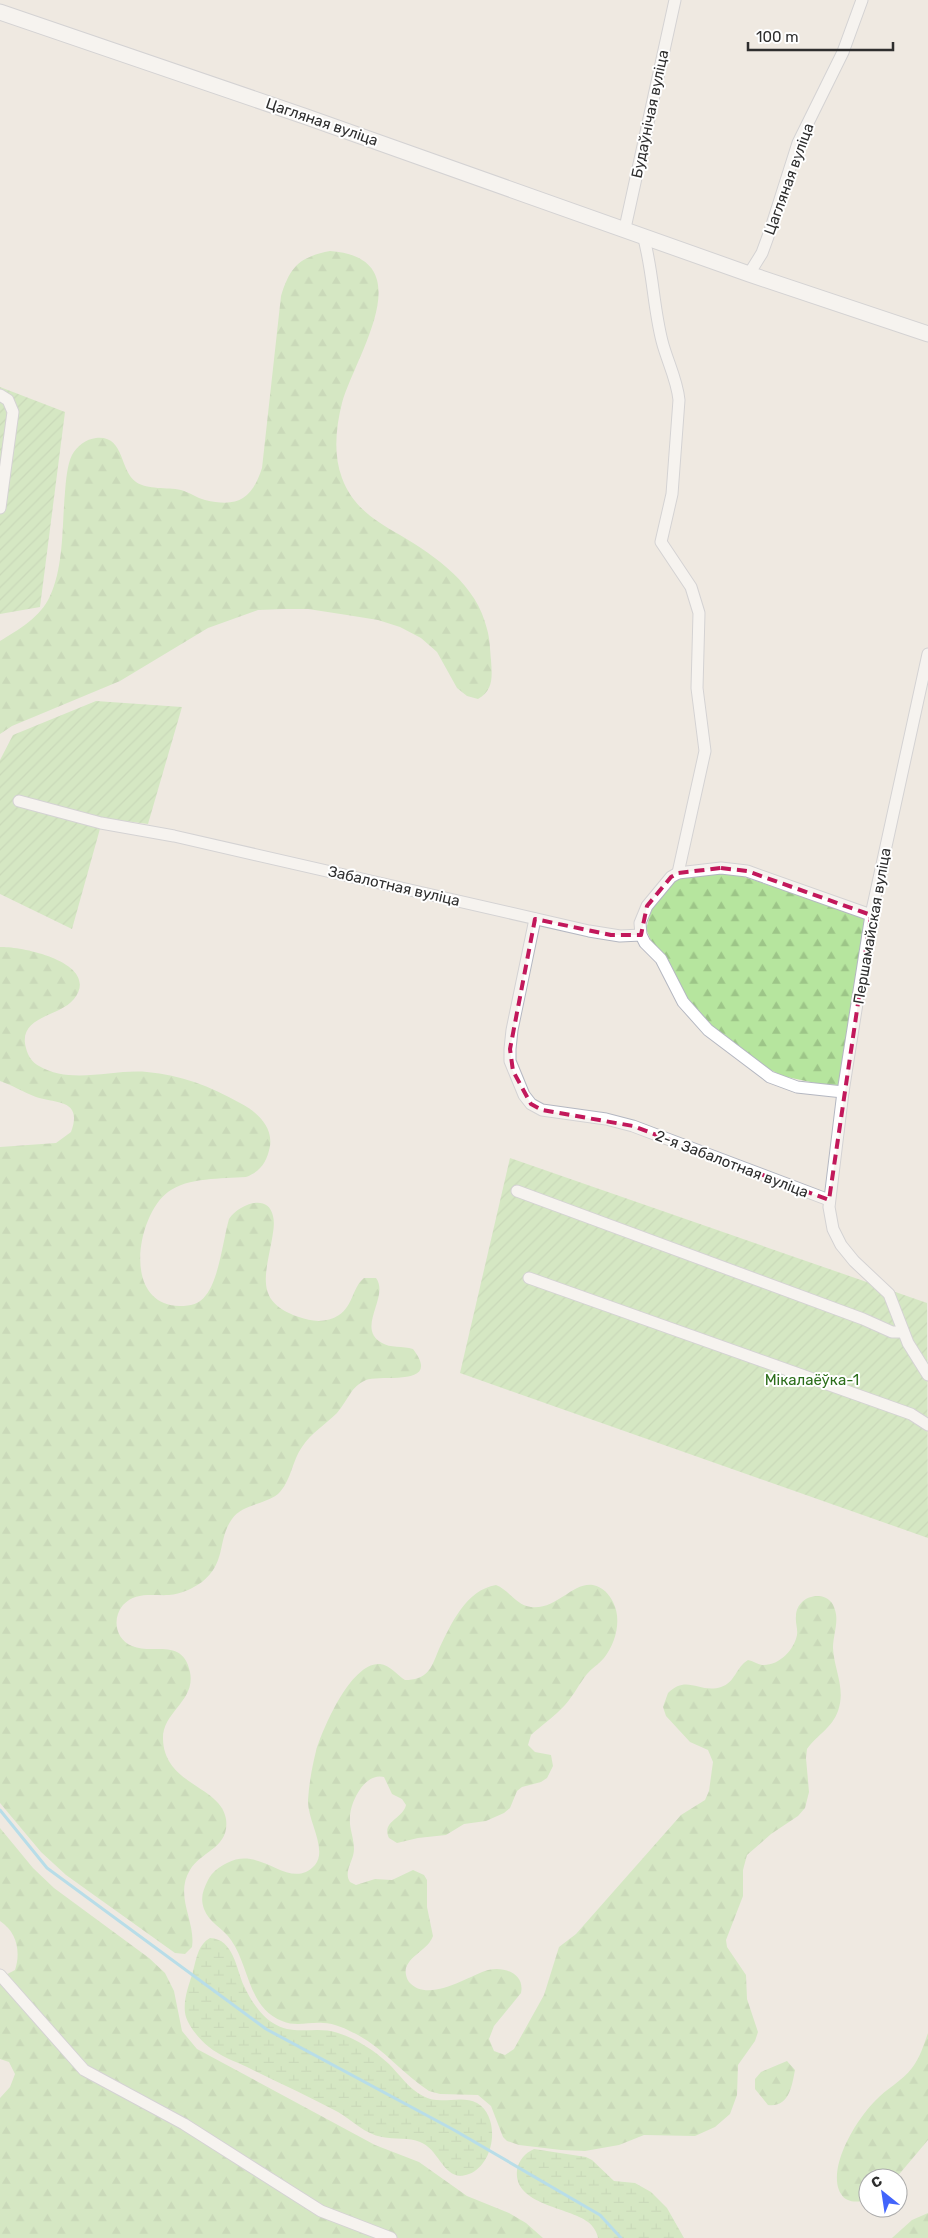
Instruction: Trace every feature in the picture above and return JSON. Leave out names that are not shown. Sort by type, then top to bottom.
[{"type":"street","name":"Будаўнічая вуліца","points":[[625,228],[675,0]]},
{"type":"street","name":"Цагляная вуліца","points":[[749,274],[762,253],[798,143],[843,52],[862,0]]},
{"type":"street","name":"Цагляная вуліца","points":[[0,12],[625,228],[749,274],[928,334]]},
{"type":"street","points":[[643,235],[649,259],[662,340],[678,386],[678,427],[672,494],[661,542],[691,587],[699,613],[697,688],[705,751],[678,873]]},
{"type":"street","points":[[0,395],[8,400],[13,412],[0,508]]},
{"type":"street","name":"Першамайская вуліца","points":[[829,1200],[843,1092],[871,915],[928,654]]},
{"type":"street","name":"Забалотная вуліца","points":[[19,802],[101,823],[149,831],[611,936],[641,934]]},
{"type":"street","points":[[843,1092],[797,1087],[770,1077],[742,1058],[708,1030],[679,996],[661,959],[645,942],[641,934],[640,923],[647,906],[663,884],[678,873],[721,868],[747,871],[871,915]]},
{"type":"street","name":"2-я Забалотная вуліца","points":[[535,919],[512,1030],[510,1061],[524,1095],[531,1104],[542,1110],[606,1119],[633,1126],[829,1200],[831,1221],[841,1245],[854,1261],[889,1294],[912,1352],[928,1375]]},
{"type":"street","points":[[517,1191],[863,1319],[888,1330],[903,1332]]},
{"type":"street","points":[[529,1278],[911,1414],[928,1425]]},
{"type":"street","points":[[0,1975],[84,2070],[184,2124],[321,2211],[391,2238]]},
{"type":"highlighted area","points":[[721,868],[747,871],[871,915],[829,1200],[633,1126],[542,1110],[531,1104],[513,1071],[510,1049],[535,919],[611,935],[641,935],[647,906],[671,877],[678,873]]},
{"type":"green space","points":[[330,251],[358,258],[373,271],[379,290],[376,312],[369,336],[349,383],[340,412],[336,450],[342,478],[352,497],[365,512],[441,563],[465,586],[474,599],[482,613],[489,641],[492,677],[487,691],[478,699],[467,696],[457,688],[437,652],[421,638],[400,627],[378,620],[308,609],[258,610],[208,628],[120,681],[12,726],[0,734],[0,641],[35,617],[46,604],[55,584],[62,545],[66,478],[69,463],[74,452],[79,446],[89,440],[96,438],[105,439],[117,447],[131,477],[141,485],[181,490],[202,499],[217,502],[235,502],[242,499],[254,487],[262,468],[281,296],[284,286],[292,271],[303,260],[319,253]]},
{"type":"green space","points":[[0,387],[65,412],[40,607],[0,614]]},
{"type":"green space","points":[[96,701],[182,707],[148,824],[103,818],[72,929],[0,894],[0,760],[13,735]]},
{"type":"green space","points":[[701,874],[735,874],[865,917],[839,1088],[782,1076],[751,1059],[723,1038],[694,1011],[652,943],[646,929],[653,905],[668,884],[681,877]]},
{"type":"green space","points":[[0,947],[25,950],[56,959],[69,966],[77,976],[80,986],[74,999],[68,1005],[41,1018],[28,1029],[25,1037],[26,1048],[28,1054],[37,1064],[51,1072],[64,1075],[147,1072],[160,1073],[195,1082],[218,1091],[246,1106],[262,1120],[269,1132],[270,1146],[267,1157],[256,1172],[246,1177],[195,1181],[185,1184],[168,1192],[157,1203],[148,1219],[140,1257],[142,1276],[149,1291],[161,1302],[180,1306],[191,1305],[201,1301],[214,1279],[229,1219],[239,1209],[253,1203],[265,1204],[270,1209],[274,1219],[267,1265],[266,1287],[269,1296],[275,1304],[285,1311],[304,1319],[319,1321],[334,1318],[347,1307],[364,1278],[376,1278],[379,1294],[372,1321],[375,1337],[385,1345],[413,1349],[420,1361],[420,1369],[415,1374],[406,1377],[366,1380],[352,1391],[337,1413],[306,1442],[299,1453],[286,1484],[278,1494],[241,1510],[232,1519],[224,1535],[219,1559],[210,1574],[202,1582],[178,1594],[145,1595],[133,1598],[123,1605],[117,1616],[117,1628],[126,1643],[140,1648],[174,1651],[181,1654],[186,1661],[191,1682],[184,1699],[168,1721],[164,1730],[163,1739],[166,1754],[182,1776],[214,1799],[222,1808],[226,1819],[224,1837],[195,1864],[186,1880],[184,1889],[191,1928],[192,1947],[185,1954],[175,1953],[66,1875],[41,1852],[0,1803],[0,1147],[56,1143],[71,1132],[74,1114],[71,1108],[66,1105],[36,1097],[0,1081]]},
{"type":"green space","name":"Мікалаёўка-1","points":[[510,1158],[927,1303],[928,1538],[460,1373]]},
{"type":"green space","points":[[496,1585],[526,1606],[540,1607],[557,1601],[585,1585],[593,1585],[600,1587],[608,1594],[616,1609],[616,1631],[608,1652],[587,1674],[565,1705],[531,1735],[528,1745],[535,1752],[551,1755],[553,1766],[547,1778],[541,1782],[522,1787],[517,1791],[510,1808],[504,1813],[486,1821],[464,1824],[446,1835],[418,1838],[397,1843],[389,1838],[387,1832],[390,1824],[401,1814],[406,1805],[402,1799],[392,1794],[384,1777],[371,1779],[360,1790],[351,1811],[350,1826],[354,1853],[348,1870],[348,1878],[350,1882],[356,1885],[375,1879],[392,1880],[413,1870],[424,1875],[427,1880],[427,1907],[433,1936],[431,1941],[408,1963],[406,1968],[409,1982],[417,1988],[437,1989],[494,1969],[501,1969],[517,1976],[520,1981],[521,1993],[494,2026],[489,2039],[494,2051],[505,2055],[514,2049],[544,1995],[559,1947],[576,1934],[681,1815],[705,1800],[709,1791],[713,1762],[708,1750],[690,1742],[666,1716],[663,1707],[668,1693],[681,1685],[707,1688],[721,1687],[733,1679],[748,1660],[768,1665],[780,1660],[793,1646],[795,1641],[797,1633],[796,1612],[803,1601],[815,1596],[825,1597],[830,1600],[834,1607],[836,1619],[833,1648],[841,1695],[838,1711],[828,1727],[807,1749],[809,1792],[805,1808],[798,1816],[771,1834],[747,1855],[743,1870],[743,1896],[726,1940],[727,1947],[746,1975],[747,1999],[758,2032],[755,2041],[738,2065],[737,2095],[730,2114],[715,2127],[695,2136],[644,2135],[619,2145],[585,2151],[519,2145],[507,2141],[503,2137],[491,2106],[478,2095],[440,2094],[429,2091],[368,2041],[337,2025],[328,2023],[287,2023],[271,2015],[262,2006],[250,1985],[242,1961],[231,1940],[209,1918],[204,1909],[202,1901],[208,1880],[216,1870],[227,1863],[240,1859],[252,1859],[295,1874],[305,1872],[315,1865],[319,1851],[310,1816],[308,1800],[310,1782],[315,1757],[325,1727],[340,1698],[349,1685],[369,1666],[384,1665],[405,1680],[415,1679],[424,1675],[432,1666],[454,1619],[468,1601],[485,1588]]},
{"type":"green space","points":[[0,1828],[33,1868],[54,1888],[149,1958],[165,1973],[174,1991],[182,2031],[197,2049],[375,2145],[419,2162],[467,2196],[509,2213],[526,2223],[543,2238],[0,2238],[0,2098],[10,2087],[15,2074],[9,2062],[0,2059],[0,1978],[15,1970],[18,1956],[14,1937],[0,1921]]},
{"type":"green space","points":[[210,1938],[218,1940],[229,1949],[249,1996],[268,2020],[289,2029],[330,2031],[359,2042],[389,2064],[409,2086],[430,2099],[464,2100],[477,2103],[485,2110],[490,2119],[492,2129],[492,2140],[485,2161],[478,2169],[469,2174],[461,2176],[454,2174],[448,2170],[433,2151],[420,2142],[382,2137],[370,2133],[338,2112],[222,2056],[209,2047],[190,2025],[186,2017],[185,2001],[198,1954],[202,1945]]},
{"type":"green space","points":[[928,2033],[928,2140],[904,2168],[858,2168],[858,2202],[849,2201],[841,2194],[837,2183],[837,2171],[840,2158],[852,2131],[879,2097],[904,2077],[920,2055]]},
{"type":"green space","points":[[787,2061],[795,2070],[791,2089],[781,2103],[768,2105],[755,2089],[755,2079],[761,2072]]},
{"type":"green space","points":[[534,2149],[586,2157],[592,2160],[614,2181],[635,2183],[651,2192],[667,2208],[684,2238],[598,2238],[592,2225],[588,2222],[544,2204],[524,2191],[518,2182],[517,2170],[523,2157]]},
{"type":"green space","points":[[928,2213],[928,2238],[892,2238],[912,2220]]},
{"type":"waterway","points":[[0,1810],[47,1868],[266,2029],[454,2130],[600,2215],[621,2238]]}]
